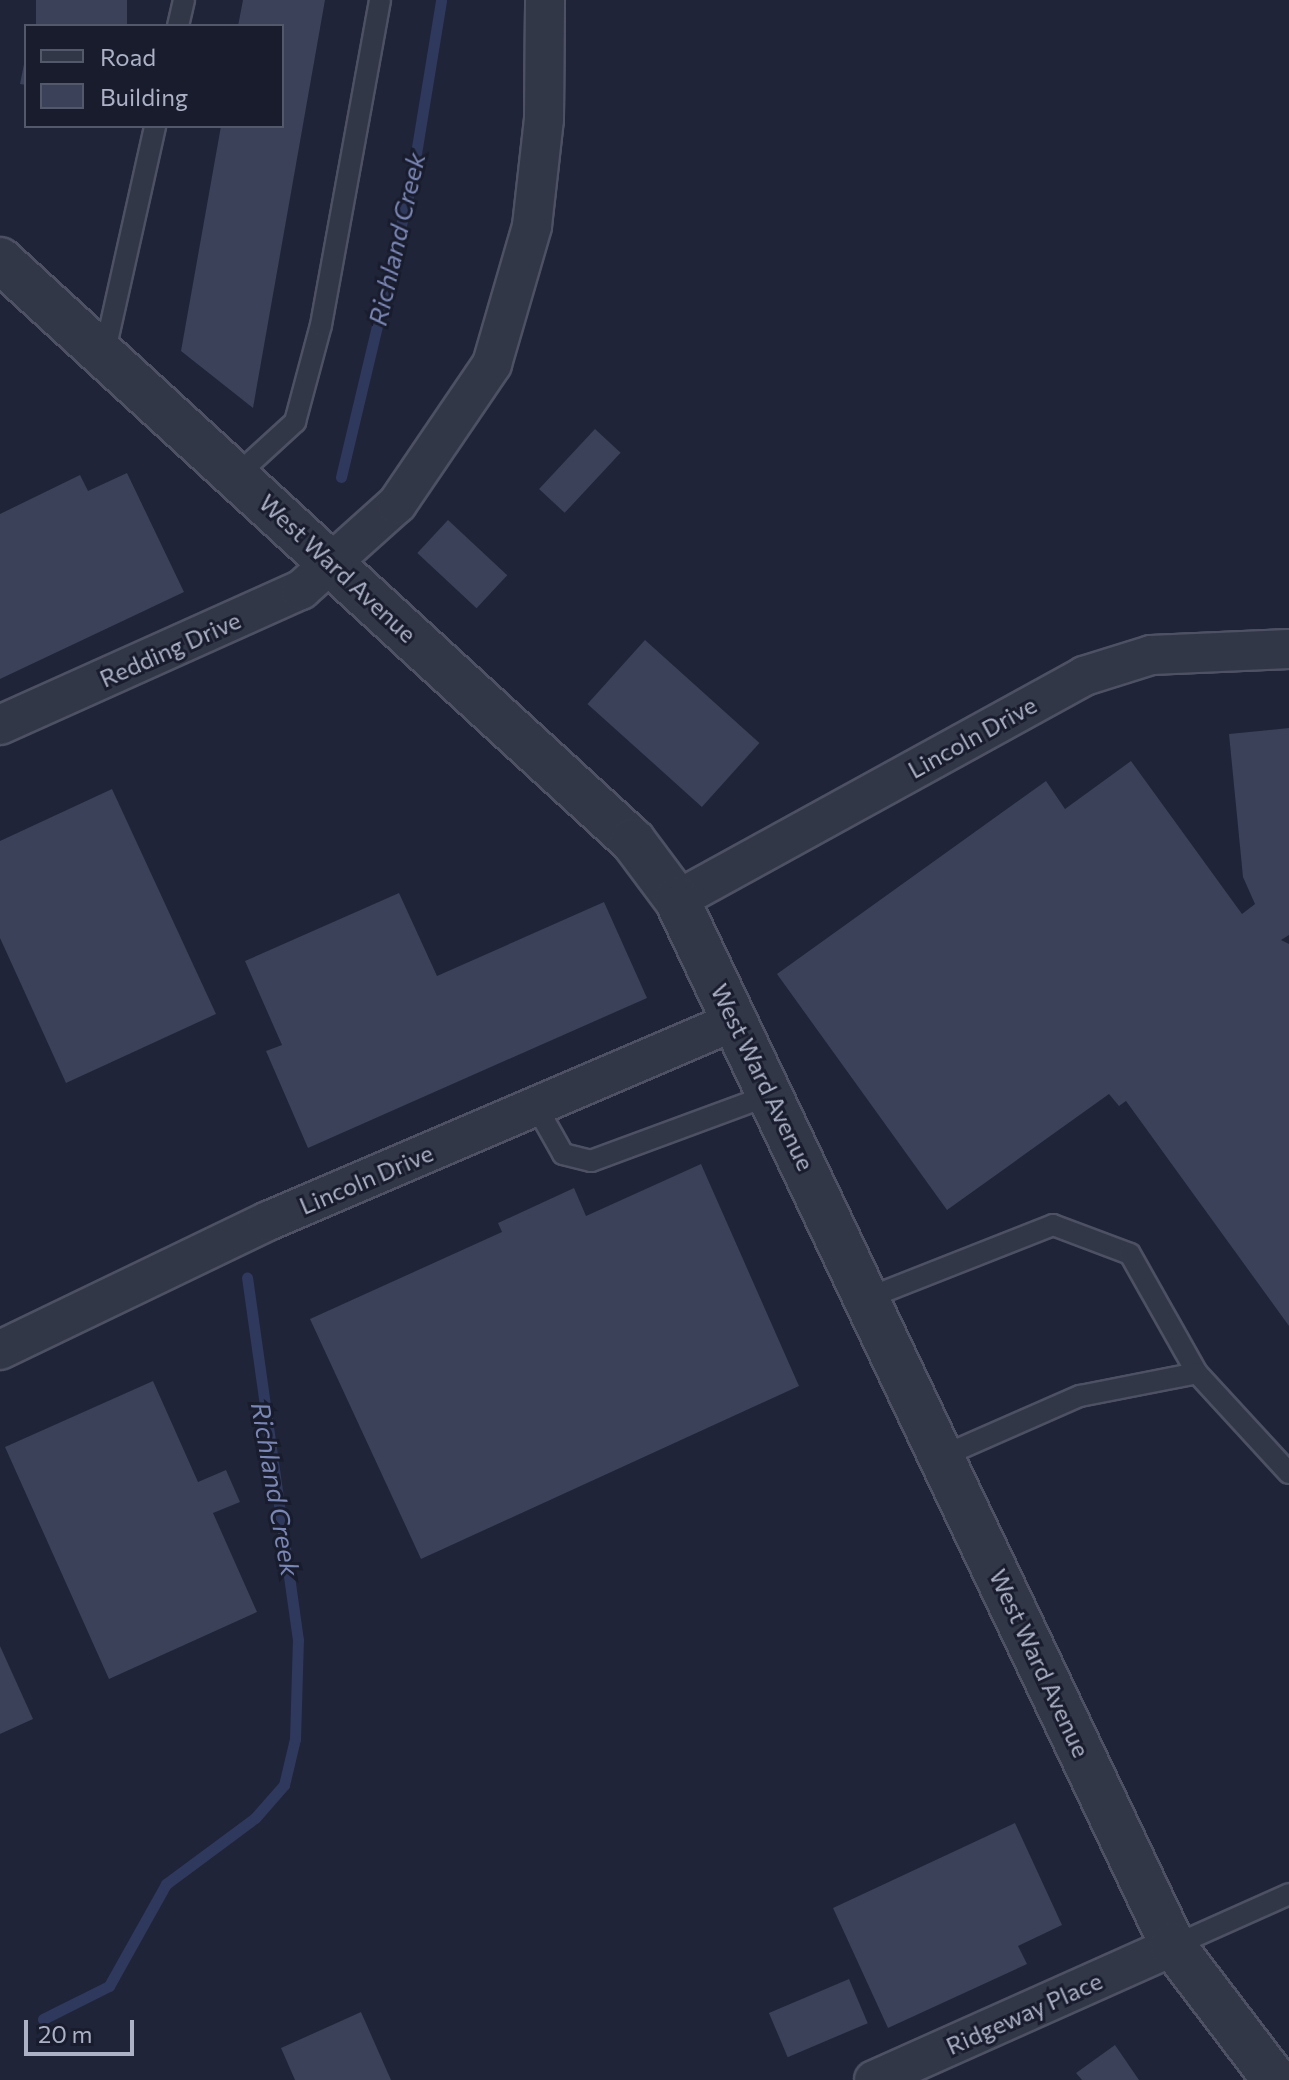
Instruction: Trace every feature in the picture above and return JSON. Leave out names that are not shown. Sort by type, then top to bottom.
[{"type":"street","name":"Redding Drive","points":[[0,725],[301,590],[336,565],[397,504],[492,364],[532,226],[544,119],[545,0]]},
{"type":"street","name":"West Ward Avenue","points":[[0,260],[336,565],[633,841],[677,900],[737,1020],[1173,1946],[1275,2080]]},
{"type":"street","name":"Lincoln Drive","points":[[677,900],[1084,676],[1151,655],[1289,649]]},
{"type":"street","name":"Lincoln Drive","points":[[0,1350],[268,1221],[737,1020]]},
{"type":"street","name":"Ridgeway Place","points":[[874,2080],[1173,1946]]},
{"type":"lane","points":[[178,24],[184,0]]},
{"type":"lane","points":[[237,475],[295,422],[321,325],[380,0]]},
{"type":"lane","points":[[104,355],[155,128]]},
{"type":"lane","points":[[536,1106],[563,1154],[591,1161],[772,1094]]},
{"type":"lane","points":[[868,1298],[1053,1225],[1130,1254],[1197,1373],[1289,1473]]},
{"type":"lane","points":[[943,1456],[1080,1396],[1197,1373]]},
{"type":"lane","points":[[1173,1946],[1289,1894]]},
{"type":"building","points":[[36,0],[127,0],[127,24],[36,24]]},
{"type":"building","points":[[243,0],[325,0],[253,408],[181,351],[221,128],[284,128],[284,24],[238,24]]},
{"type":"building","points":[[24,64],[24,85],[20,84]]},
{"type":"building","points":[[595,429],[621,453],[565,513],[539,489]]},
{"type":"building","points":[[127,473],[184,592],[0,679],[0,514],[80,475],[88,491]]},
{"type":"building","points":[[448,520],[507,575],[477,608],[417,553]]},
{"type":"building","points":[[645,640],[759,743],[702,807],[587,704]]},
{"type":"building","points":[[1289,728],[1289,935],[1281,940],[1289,944],[1289,1326],[1126,1101],[1119,1106],[1109,1094],[947,1210],[777,974],[1046,781],[1065,809],[1131,761],[1242,914],[1255,904],[1243,877],[1229,734]]},
{"type":"building","points":[[112,789],[216,1014],[66,1083],[0,938],[0,841]]},
{"type":"building","points":[[399,893],[437,976],[604,902],[647,998],[308,1148],[266,1051],[282,1045],[245,961]]},
{"type":"building","points":[[701,1164],[799,1386],[421,1559],[310,1319],[502,1232],[498,1223],[574,1188],[586,1216]]},
{"type":"building","points":[[153,1381],[198,1482],[226,1470],[240,1502],[213,1513],[257,1612],[109,1679],[5,1447]]},
{"type":"building","points":[[0,1646],[33,1719],[0,1734]]},
{"type":"building","points":[[1015,1823],[1062,1925],[1018,1946],[1027,1964],[888,2028],[833,1908]]},
{"type":"building","points":[[849,1979],[868,2023],[788,2057],[769,2013]]},
{"type":"building","points":[[361,2012],[391,2080],[295,2080],[281,2048]]},
{"type":"building","points":[[1115,2045],[1139,2080],[1082,2080],[1076,2073]]},
{"type":"waterway","name":"Richland Creek","points":[[341,477],[412,178],[441,0]]},
{"type":"waterway","name":"Richland Creek","points":[[43,2019],[109,1986],[166,1884],[255,1818],[284,1785],[295,1739],[298,1640],[247,1278]]}]
